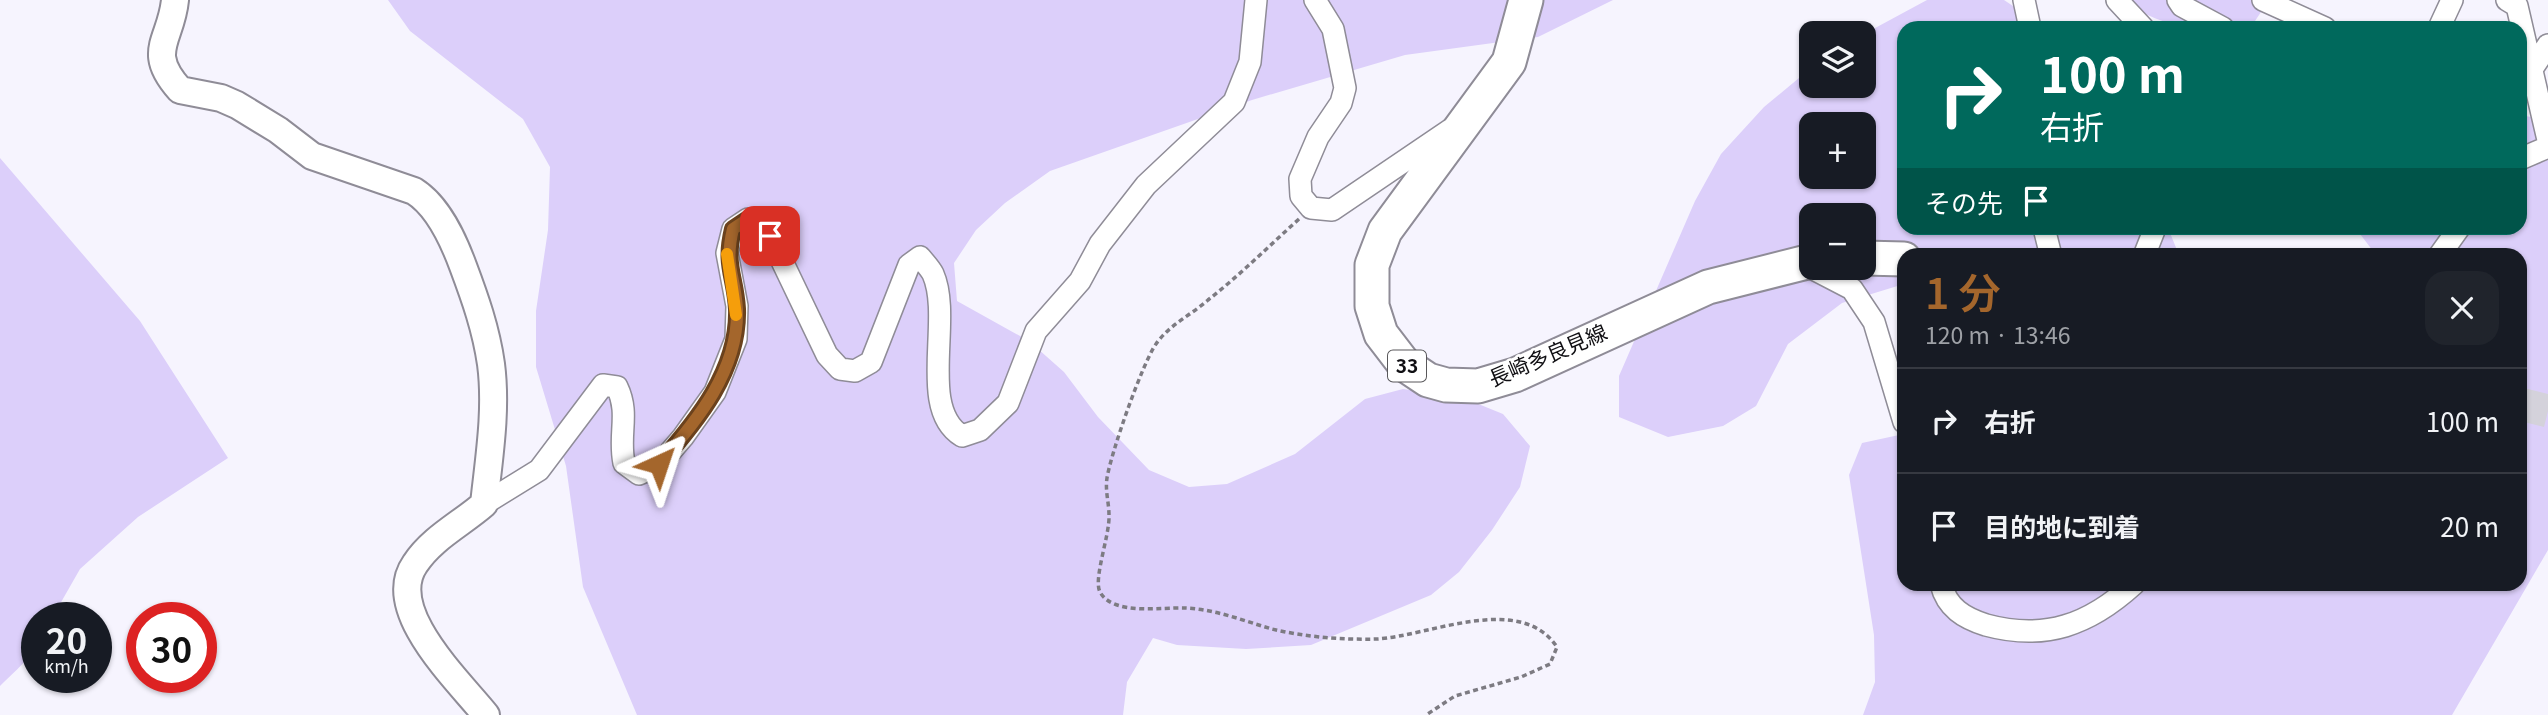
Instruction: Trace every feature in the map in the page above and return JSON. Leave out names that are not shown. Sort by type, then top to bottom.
[{"type":"main road","name":"長崎多良見線","points":[[1527,0],[1509,62],[1385,231],[1372,265],[1372,306],[1381,334],[1404,364],[1427,380],[1446,385],[1478,386],[1515,375],[1708,287],[1799,264]]},
{"type":"street","points":[[175,0],[161,44],[161,61],[180,90],[221,98],[278,130],[312,156],[414,191],[427,199],[456,246],[481,314],[491,365],[492,410],[484,504]]},
{"type":"street","points":[[486,715],[421,634],[409,606],[406,579],[416,562],[440,537],[484,504],[540,470],[603,385],[617,387],[625,404],[621,445],[624,463],[639,474],[659,464],[684,437],[715,392],[736,339],[737,306],[727,254],[733,229],[748,219],[763,226],[827,355],[840,369],[855,371],[871,362],[909,265],[920,257],[933,275],[940,320],[938,375],[941,409],[951,429],[962,436],[980,430],[1008,402],[1036,331],[1080,281],[1100,244],[1139,194],[1234,102],[1250,62],[1256,0]]},
{"type":"street","points":[[1315,0],[1333,29],[1345,88],[1341,103],[1318,137],[1300,179],[1301,195],[1311,208],[1332,210],[1469,117]]},
{"type":"street","points":[[2024,0],[2028,21]]},
{"type":"street","points":[[2116,0],[2136,21]]},
{"type":"street","points":[[2178,0],[2182,6],[2210,21]]},
{"type":"street","points":[[2263,0],[2310,21]]},
{"type":"street","points":[[2442,21],[2452,0]]},
{"type":"street","points":[[2507,0],[2517,6],[2521,21]]},
{"type":"street","points":[[2532,69],[2548,45]]},
{"type":"street","points":[[2527,48],[2548,141]]},
{"type":"street","points":[[2527,156],[2548,147]]},
{"type":"street","points":[[1837,280],[1852,289],[1874,322],[1897,399]]},
{"type":"street","points":[[1942,591],[1944,598],[1965,619],[2009,631],[2032,633],[2066,627],[2094,615],[2125,591]]},
{"type":"path","points":[[1311,208],[1208,301],[1171,327],[1156,345],[1110,469],[1106,550],[1096,580],[1100,594],[1115,604],[1142,610],[1186,608],[1218,613],[1300,635],[1379,639],[1484,620],[1519,623],[1548,633],[1557,647],[1550,664],[1521,677],[1455,696],[1426,715]]},
{"type":"shaded area","points":[[388,0],[1613,0],[1538,37],[1405,55],[1252,100],[1050,171],[1005,203],[976,230],[954,263],[957,301],[1029,341],[1064,372],[1098,417],[1149,470],[1189,487],[1227,484],[1295,454],[1365,399],[1403,389],[1461,397],[1503,414],[1530,446],[1520,487],[1492,530],[1459,572],[1431,595],[1311,645],[1246,649],[1177,645],[1153,638],[1127,682],[1123,715],[637,715],[583,587],[566,466],[536,367],[536,311],[548,230],[550,167],[523,119],[410,31]]},
{"type":"shaded area","points":[[1927,0],[2004,0],[2036,21],[1897,21],[1897,235],[2171,235],[2176,248],[1897,248],[1897,286],[1842,303],[1788,344],[1756,406],[1723,426],[1668,437],[1619,417],[1619,376],[1695,201],[1721,154],[1764,107],[1799,78],[1799,98],[1876,98],[1876,28]]},
{"type":"shaded area","points":[[2124,0],[2269,0],[2255,21],[2163,21],[2138,10]]},
{"type":"shaded area","points":[[2527,116],[2548,120],[2548,550],[2527,586],[2527,248],[2371,248],[2361,235],[2527,235]]},
{"type":"shaded area","points":[[0,158],[140,321],[228,458],[138,517],[80,569],[61,602],[21,602],[21,666],[0,686]]},
{"type":"shaded area","points":[[1897,435],[1897,591],[2524,591],[2452,715],[1863,715],[1875,682],[1874,635],[1849,475],[1862,443]]},
{"type":"tunnel","points":[[2527,406],[2548,411]]},
{"type":"slow traffic","points":[[727,254],[737,306],[736,315]]},
{"type":"route","points":[[659,464],[684,437],[715,392],[736,339],[737,306],[727,254],[733,229],[748,219],[763,226],[770,236]]}]
